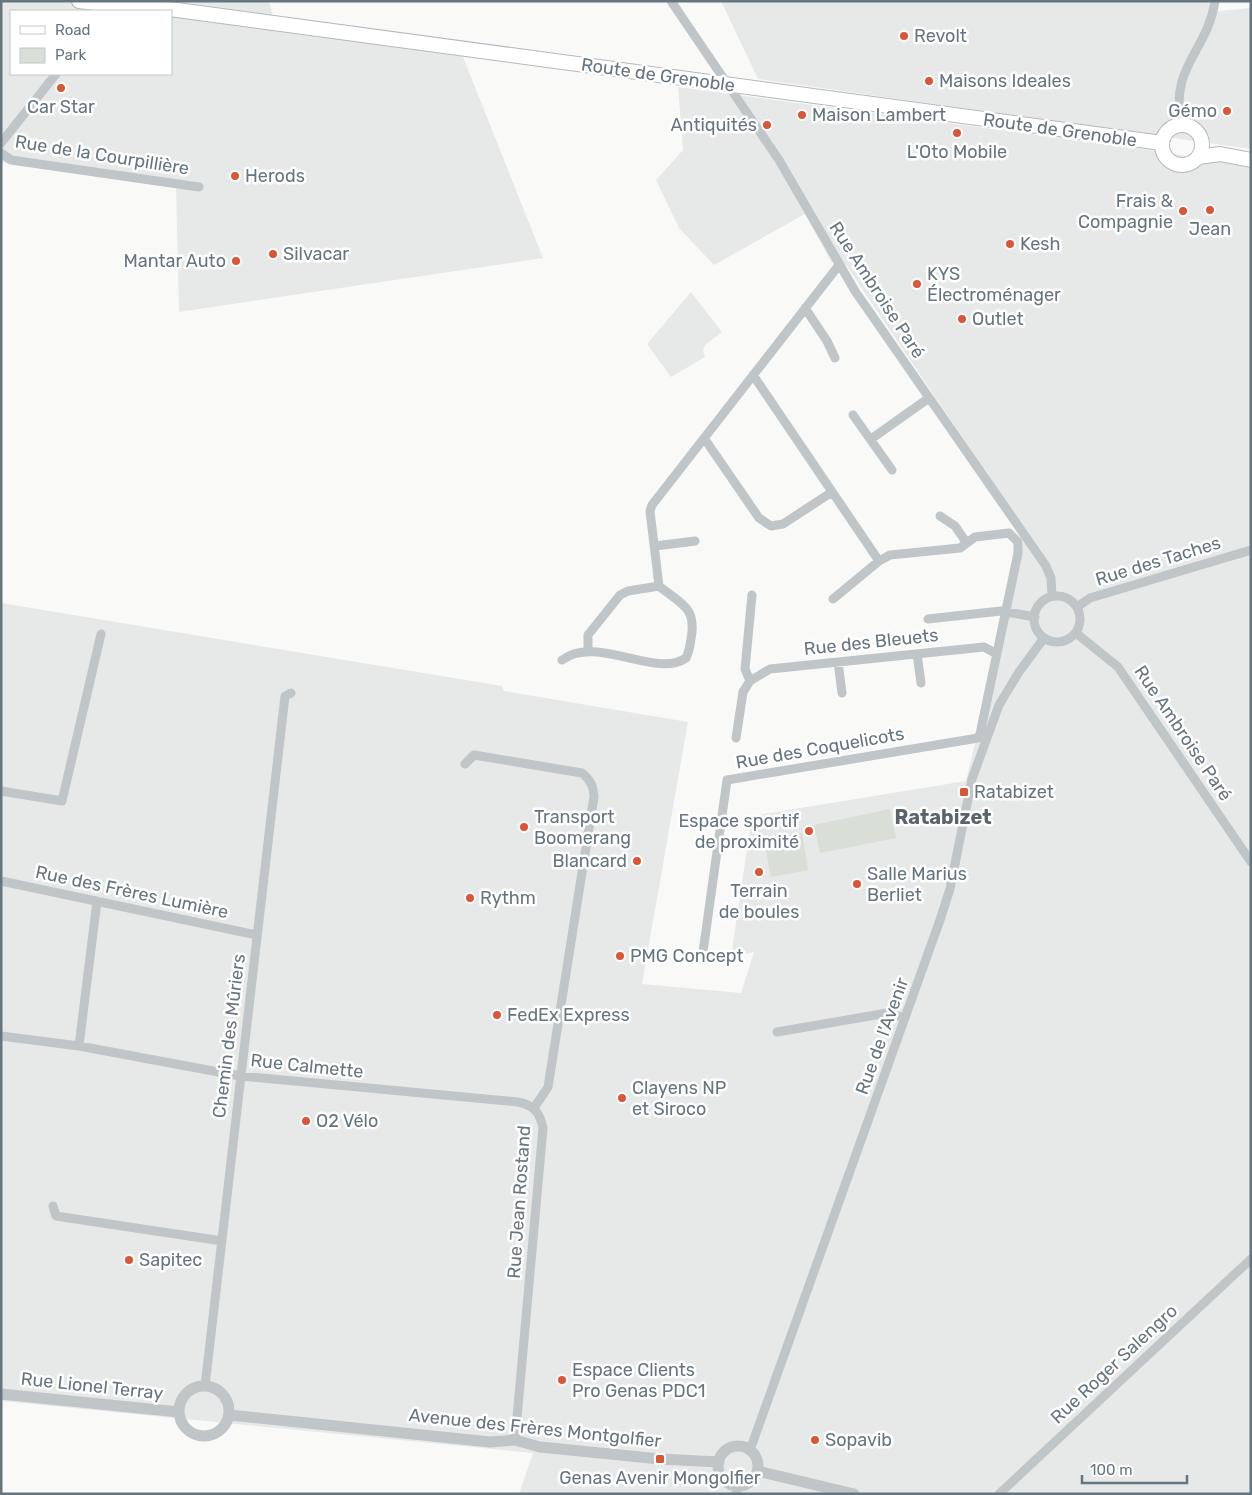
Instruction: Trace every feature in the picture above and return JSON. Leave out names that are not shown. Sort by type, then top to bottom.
[{"type":"main road","name":"Route de Grenoble","points":[[79,1],[104,8],[135,8],[149,4],[1162,143]]},
{"type":"main road","points":[[1251,151],[1202,140],[1195,129],[1182,124],[1166,132],[1162,143],[1166,156],[1176,164],[1186,164],[1198,157],[1220,154],[1251,160]]},
{"type":"main road","points":[[1198,157],[1202,140]]},
{"type":"street","name":"Rue Ambroise Paré","points":[[671,1],[779,160],[839,265],[1046,566],[1051,578],[1052,596]]},
{"type":"street","points":[[1182,124],[1178,100],[1182,76],[1186,65],[1207,32],[1215,1]]},
{"type":"street","name":"Rue de la Courpillière","points":[[1,143],[55,75]]},
{"type":"street","name":"Rue de la Courpillière","points":[[1,153],[11,160],[199,187]]},
{"type":"street","points":[[658,586],[652,505],[839,265]]},
{"type":"street","points":[[805,308],[827,340],[835,358]]},
{"type":"street","points":[[753,375],[879,562]]},
{"type":"street","points":[[871,439],[929,398]]},
{"type":"street","points":[[853,415],[892,470]]},
{"type":"street","points":[[704,438],[759,518],[771,526],[783,524],[832,492]]},
{"type":"street","points":[[940,516],[955,526],[966,542]]},
{"type":"street","points":[[834,598],[890,555],[902,552],[960,548],[966,542],[975,538],[1008,532],[1018,542],[1018,553],[997,654]]},
{"type":"street","points":[[655,546],[695,541]]},
{"type":"street","name":"Rue des Taches","points":[[1076,607],[1090,598],[1251,550]]},
{"type":"street","points":[[562,660],[571,654],[588,651],[672,664],[686,658],[688,654],[694,624],[692,617],[688,609],[658,586],[628,591],[620,595],[588,635],[588,651]]},
{"type":"street","points":[[736,738],[743,692],[750,681],[745,669],[752,595]]},
{"type":"street","points":[[1052,596],[1064,596],[1076,607],[1080,618],[1076,633],[1070,639],[1060,643],[1044,638],[1037,630],[1035,617],[1039,606],[1052,596]]},
{"type":"street","points":[[928,619],[1006,612],[1035,617]]},
{"type":"street","name":"Rue Ambroise Paré","points":[[1076,633],[1118,667],[1251,862]]},
{"type":"street","points":[[1,790],[62,801],[101,634]]},
{"type":"street","name":"Rue de l'Avenir","points":[[750,1450],[950,890],[972,779],[996,713],[1009,687],[1044,638]]},
{"type":"street","name":"Rue des Bleuets","points":[[750,681],[770,669],[984,648],[997,654]]},
{"type":"street","points":[[917,654],[921,683]]},
{"type":"street","name":"Rue des Coquelicots","points":[[702,959],[727,780],[978,738],[997,654]]},
{"type":"street","points":[[838,662],[842,693]]},
{"type":"street","name":"Chemin des Mûriers","points":[[205,1386],[285,696],[290,693]]},
{"type":"street","name":"Rue Jean Rostand","points":[[465,764],[474,755],[582,773],[593,786],[594,797],[548,1086],[534,1108],[541,1117],[543,1128],[515,1440]]},
{"type":"street","name":"Rue des Frères Lumière","points":[[1,881],[257,935]]},
{"type":"street","points":[[79,1046],[97,901]]},
{"type":"street","points":[[777,1032],[887,1013],[905,1018]]},
{"type":"street","name":"Rue Calmette","points":[[1,1036],[79,1046],[240,1076],[518,1102],[534,1108]]},
{"type":"street","points":[[53,1206],[56,1216],[222,1241]]},
{"type":"street","name":"Rue Roger Salengro","points":[[1001,1493],[1251,1259]]},
{"type":"street","points":[[205,1386],[221,1392],[229,1407],[229,1415],[222,1430],[207,1436],[191,1433],[180,1420],[179,1412],[182,1399],[186,1394],[198,1387],[205,1386]]},
{"type":"street","name":"Rue Lionel Terray","points":[[1,1394],[179,1412]]},
{"type":"street","name":"Avenue des Frères Montgolfier","points":[[229,1415],[490,1442],[515,1440],[540,1447],[660,1459],[719,1462]]},
{"type":"street","points":[[734,1447],[750,1450],[757,1460],[757,1471],[748,1483],[737,1490],[720,1474],[719,1462],[724,1452],[734,1447]]},
{"type":"street","points":[[757,1471],[854,1494]]},
{"type":"shaded area","points":[[1,1],[269,1],[273,17],[421,38],[463,57],[543,258],[179,312],[176,188],[1,162]]},
{"type":"shaded area","points":[[721,1],[1209,1],[1209,12],[1251,8],[1251,149],[758,79]]},
{"type":"shaded area","points":[[678,87],[1144,149],[1251,167],[1251,1494],[519,1494],[533,1453],[1,1401],[1,603],[502,686],[504,691],[688,722],[642,984],[741,993],[754,952],[731,957],[752,816],[966,781],[1026,532],[846,265],[832,263],[805,214],[714,265],[679,228],[656,180],[683,150]]},
{"type":"shaded area","points":[[691,292],[722,332],[705,345],[703,351],[705,357],[671,377],[647,344]]},
{"type":"green space","points":[[890,809],[896,838],[820,853],[814,825]]},
{"type":"green space","points":[[802,833],[808,870],[771,877],[764,840]]},
{"type":"place","name":"Revolt","points":[[904,36]]},
{"type":"place","name":"Maisons Ideales","points":[[929,81]]},
{"type":"place","name":"Car Star","points":[[61,88]]},
{"type":"place","name":"Gémo","points":[[1227,111]]},
{"type":"place","name":"Maison Lambert","points":[[802,115]]},
{"type":"place","name":"Antiquités","points":[[767,125]]},
{"type":"place","name":"L'Oto Mobile","points":[[957,133]]},
{"type":"place","name":"Herods","points":[[235,176]]},
{"type":"place","name":"Jean","points":[[1210,210]]},
{"type":"place","name":"Frais & Compagnie","points":[[1183,211]]},
{"type":"place","name":"Kesh","points":[[1010,244]]},
{"type":"place","name":"Silvacar","points":[[273,254]]},
{"type":"place","name":"Mantar Auto","points":[[236,261]]},
{"type":"place","name":"KYS Électroménager","points":[[917,284]]},
{"type":"place","name":"Outlet","points":[[962,319]]},
{"type":"place","name":"Ratabizet","points":[[964,792]]},
{"type":"place","name":"Transport Boomerang","points":[[524,827]]},
{"type":"place","name":"Espace sportif de proximité","points":[[809,831]]},
{"type":"place","name":"Blancard","points":[[637,861]]},
{"type":"place","name":"Terrain de boules","points":[[759,872]]},
{"type":"place","name":"Salle Marius Berliet","points":[[857,884]]},
{"type":"place","name":"Rythm","points":[[470,898]]},
{"type":"place","name":"PMG Concept","points":[[620,956]]},
{"type":"place","name":"FedEx Express","points":[[497,1015]]},
{"type":"place","name":"Clayens NP et Siroco","points":[[622,1098]]},
{"type":"place","name":"O2 Vélo","points":[[306,1121]]},
{"type":"place","name":"Sapitec","points":[[129,1260]]},
{"type":"place","name":"Espace Clients Pro Genas PDC1","points":[[562,1380]]},
{"type":"place","name":"Sopavib","points":[[815,1440]]},
{"type":"place","name":"Genas Avenir Mongolfier","points":[[660,1459]]},
{"type":"district","name":"Ratabizet","points":[[943,817]]}]
